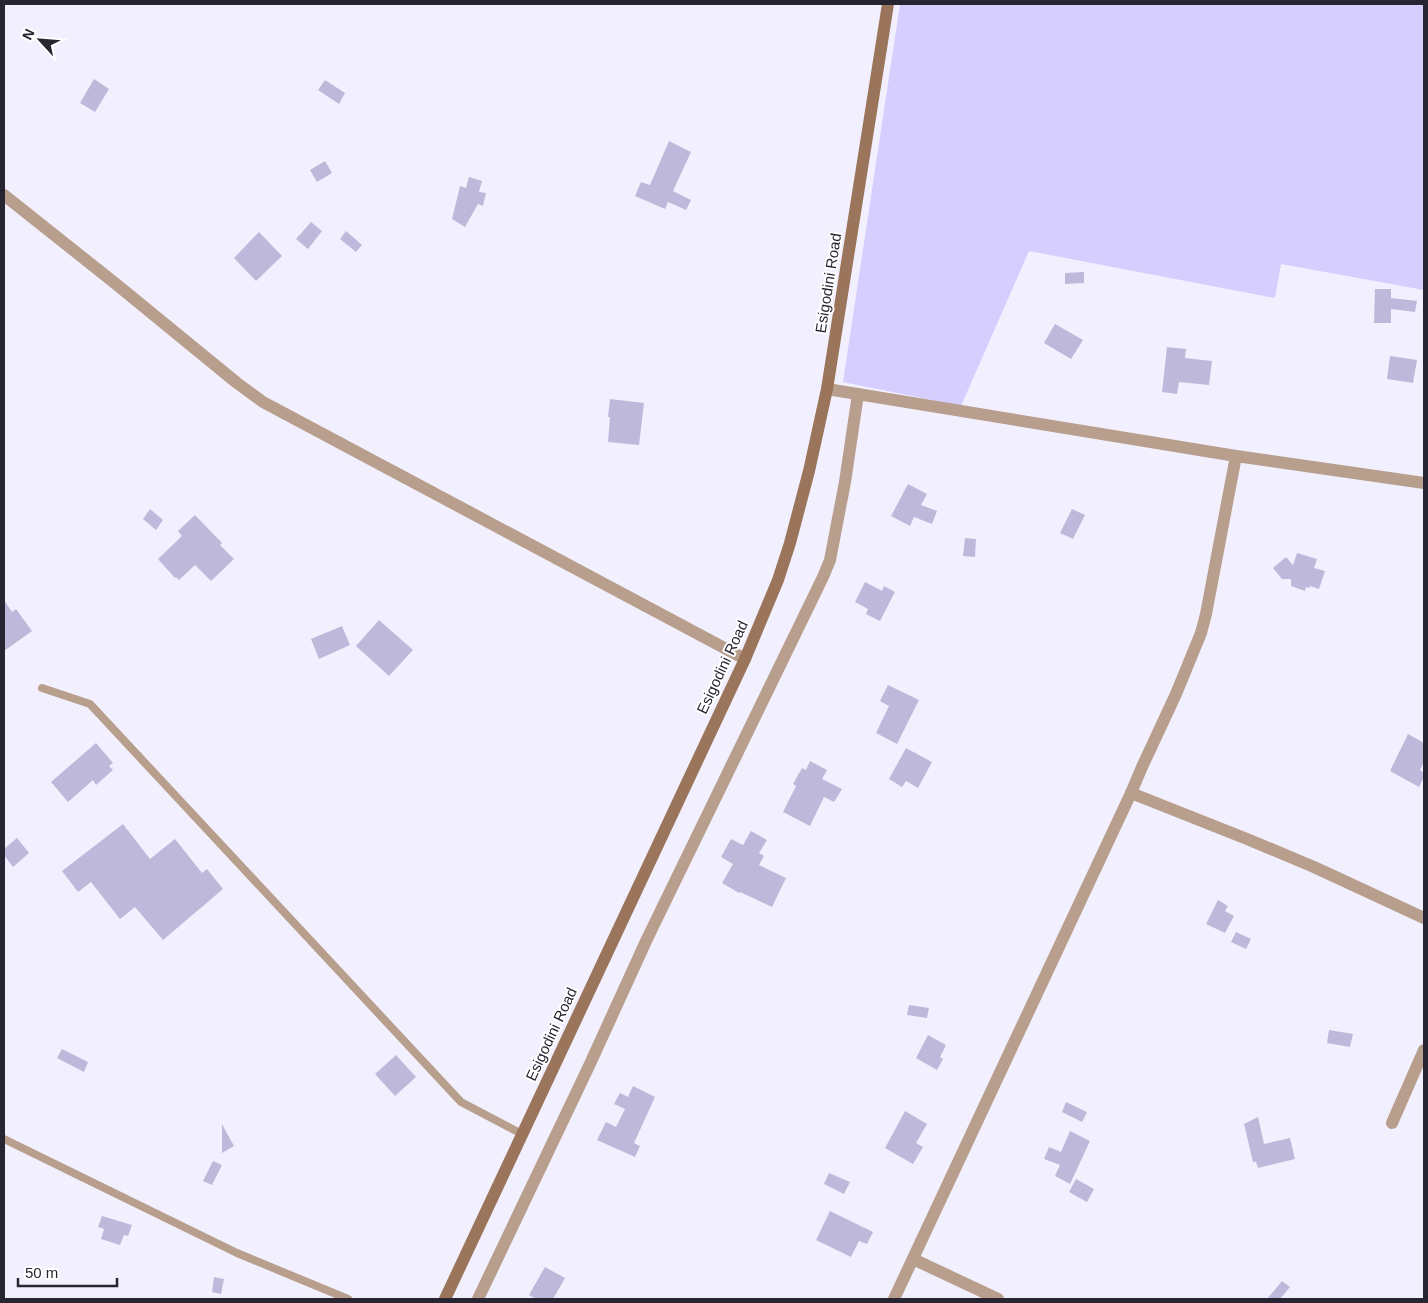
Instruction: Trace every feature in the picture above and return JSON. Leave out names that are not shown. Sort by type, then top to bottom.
[{"type":"main road","name":"Esigodini Road","points":[[445,1299],[745,659],[778,580],[809,471],[827,389],[888,4]]},
{"type":"street","points":[[4,195],[237,383],[264,402],[745,659]]},
{"type":"street","points":[[827,389],[1236,456],[1424,483]]},
{"type":"street","points":[[478,1299],[647,939],[823,578],[830,560],[845,482],[858,394]]},
{"type":"street","points":[[894,1299],[1132,793],[1184,676],[1206,614],[1236,456]]},
{"type":"street","points":[[1132,793],[1314,867],[1424,918]]},
{"type":"street","points":[[1392,1123],[1424,1050]]},
{"type":"street","points":[[913,1259],[998,1299]]},
{"type":"lane","points":[[42,688],[90,704],[461,1102],[522,1134]]},
{"type":"lane","points":[[4,1139],[237,1253],[348,1299]]},
{"type":"shaded area","points":[[900,4],[1424,4],[1424,290],[1281,264],[1275,298],[1029,251],[961,406],[843,382]]},
{"type":"building","points":[[94,79],[109,89],[95,112],[80,103]]},
{"type":"building","points":[[325,80],[345,93],[339,104],[318,90]]},
{"type":"building","points":[[669,141],[691,152],[673,191],[691,200],[686,210],[668,202],[665,209],[635,196],[641,182],[650,185]]},
{"type":"building","points":[[325,161],[332,173],[317,182],[310,170]]},
{"type":"building","points":[[469,177],[482,181],[479,192],[486,193],[483,206],[478,204],[465,227],[452,219],[460,186],[466,188]]},
{"type":"building","points":[[311,222],[322,231],[308,249],[296,239]]},
{"type":"building","points":[[346,231],[362,245],[356,252],[340,239]]},
{"type":"building","points":[[259,232],[282,256],[256,281],[234,258]]},
{"type":"building","points":[[1084,272],[1084,283],[1065,284],[1065,273]]},
{"type":"building","points":[[1375,289],[1391,289],[1391,298],[1417,301],[1415,312],[1391,309],[1391,323],[1374,323]]},
{"type":"building","points":[[1055,324],[1083,340],[1071,359],[1044,343]]},
{"type":"building","points":[[1167,347],[1186,349],[1185,358],[1212,361],[1209,385],[1179,382],[1177,394],[1162,392]]},
{"type":"building","points":[[1390,356],[1417,360],[1413,383],[1387,379]]},
{"type":"building","points":[[610,399],[644,403],[639,445],[608,442]]},
{"type":"building","points":[[908,484],[927,494],[921,505],[937,511],[932,524],[914,517],[910,526],[891,516]]},
{"type":"building","points":[[150,509],[163,520],[156,530],[143,519]]},
{"type":"building","points":[[1072,509],[1085,515],[1073,539],[1060,533]]},
{"type":"building","points":[[195,515],[222,543],[220,545],[234,559],[211,581],[195,565],[179,580],[158,559],[182,536],[178,531]]},
{"type":"building","points":[[965,538],[976,539],[975,557],[963,556]]},
{"type":"building","points":[[1297,553],[1317,559],[1314,568],[1325,571],[1319,589],[1310,586],[1310,588],[1306,587],[1305,591],[1291,586],[1291,579],[1282,579],[1273,568],[1286,557],[1293,565]]},
{"type":"building","points":[[865,582],[882,591],[884,586],[895,592],[880,621],[866,614],[868,609],[855,602]]},
{"type":"building","points":[[4,600],[12,612],[16,609],[32,631],[4,651]]},
{"type":"building","points":[[379,620],[413,650],[389,676],[356,646]]},
{"type":"building","points":[[342,626],[350,645],[319,659],[311,639]]},
{"type":"building","points":[[888,685],[919,700],[897,744],[876,733],[889,706],[880,701]]},
{"type":"building","points":[[1408,734],[1424,743],[1424,762],[1420,770],[1424,773],[1424,777],[1419,787],[1390,771]]},
{"type":"building","points":[[96,743],[113,763],[109,766],[113,770],[96,785],[93,780],[68,802],[51,782]]},
{"type":"building","points":[[906,748],[932,762],[918,788],[906,781],[902,787],[889,779]]},
{"type":"building","points":[[810,761],[827,770],[822,779],[842,789],[834,802],[824,797],[810,826],[783,812],[796,786],[793,784],[802,768],[806,770]]},
{"type":"building","points":[[123,824],[150,859],[175,839],[202,873],[207,869],[223,889],[163,940],[135,907],[120,919],[91,882],[78,892],[62,871]]},
{"type":"building","points":[[751,831],[767,840],[759,853],[764,856],[759,865],[786,878],[772,907],[739,893],[722,883],[733,864],[721,857],[731,839],[743,845]]},
{"type":"building","points":[[17,838],[29,853],[13,867],[4,855],[4,849]]},
{"type":"building","points":[[1218,900],[1228,906],[1225,911],[1234,916],[1225,933],[1206,924]]},
{"type":"building","points":[[1236,932],[1251,939],[1246,949],[1231,942]]},
{"type":"building","points":[[909,1005],[929,1008],[927,1018],[907,1015]]},
{"type":"building","points":[[1329,1030],[1353,1034],[1350,1047],[1327,1043]]},
{"type":"building","points":[[928,1035],[946,1045],[940,1057],[943,1059],[937,1070],[916,1058]]},
{"type":"building","points":[[62,1049],[88,1062],[84,1072],[57,1058]]},
{"type":"building","points":[[396,1055],[416,1077],[395,1096],[375,1074]]},
{"type":"building","points":[[633,1086],[655,1097],[634,1143],[640,1146],[635,1157],[597,1140],[606,1122],[616,1127],[625,1109],[614,1104],[620,1093],[628,1097]]},
{"type":"building","points":[[1066,1102],[1087,1112],[1082,1122],[1062,1112]]},
{"type":"building","points":[[905,1111],[927,1124],[916,1143],[923,1147],[913,1164],[885,1148]]},
{"type":"building","points":[[1258,1117],[1264,1144],[1290,1138],[1295,1159],[1258,1168],[1256,1162],[1253,1162],[1244,1124]]},
{"type":"building","points":[[222,1124],[234,1146],[222,1153]]},
{"type":"building","points":[[1070,1131],[1090,1141],[1070,1184],[1055,1176],[1060,1165],[1044,1159],[1049,1147],[1061,1152]]},
{"type":"building","points":[[213,1161],[222,1165],[212,1185],[203,1181]]},
{"type":"building","points":[[829,1173],[850,1182],[844,1194],[824,1184]]},
{"type":"building","points":[[1076,1179],[1094,1189],[1087,1202],[1069,1192]]},
{"type":"building","points":[[830,1211],[873,1232],[867,1244],[859,1241],[851,1257],[816,1240]]},
{"type":"building","points":[[102,1216],[132,1225],[128,1236],[124,1235],[120,1245],[101,1239],[104,1229],[98,1227]]},
{"type":"building","points":[[545,1267],[565,1278],[553,1299],[536,1299],[529,1295]]},
{"type":"building","points":[[214,1277],[224,1279],[221,1294],[212,1292]]},
{"type":"building","points":[[1282,1281],[1290,1287],[1280,1299],[1267,1299]]}]
